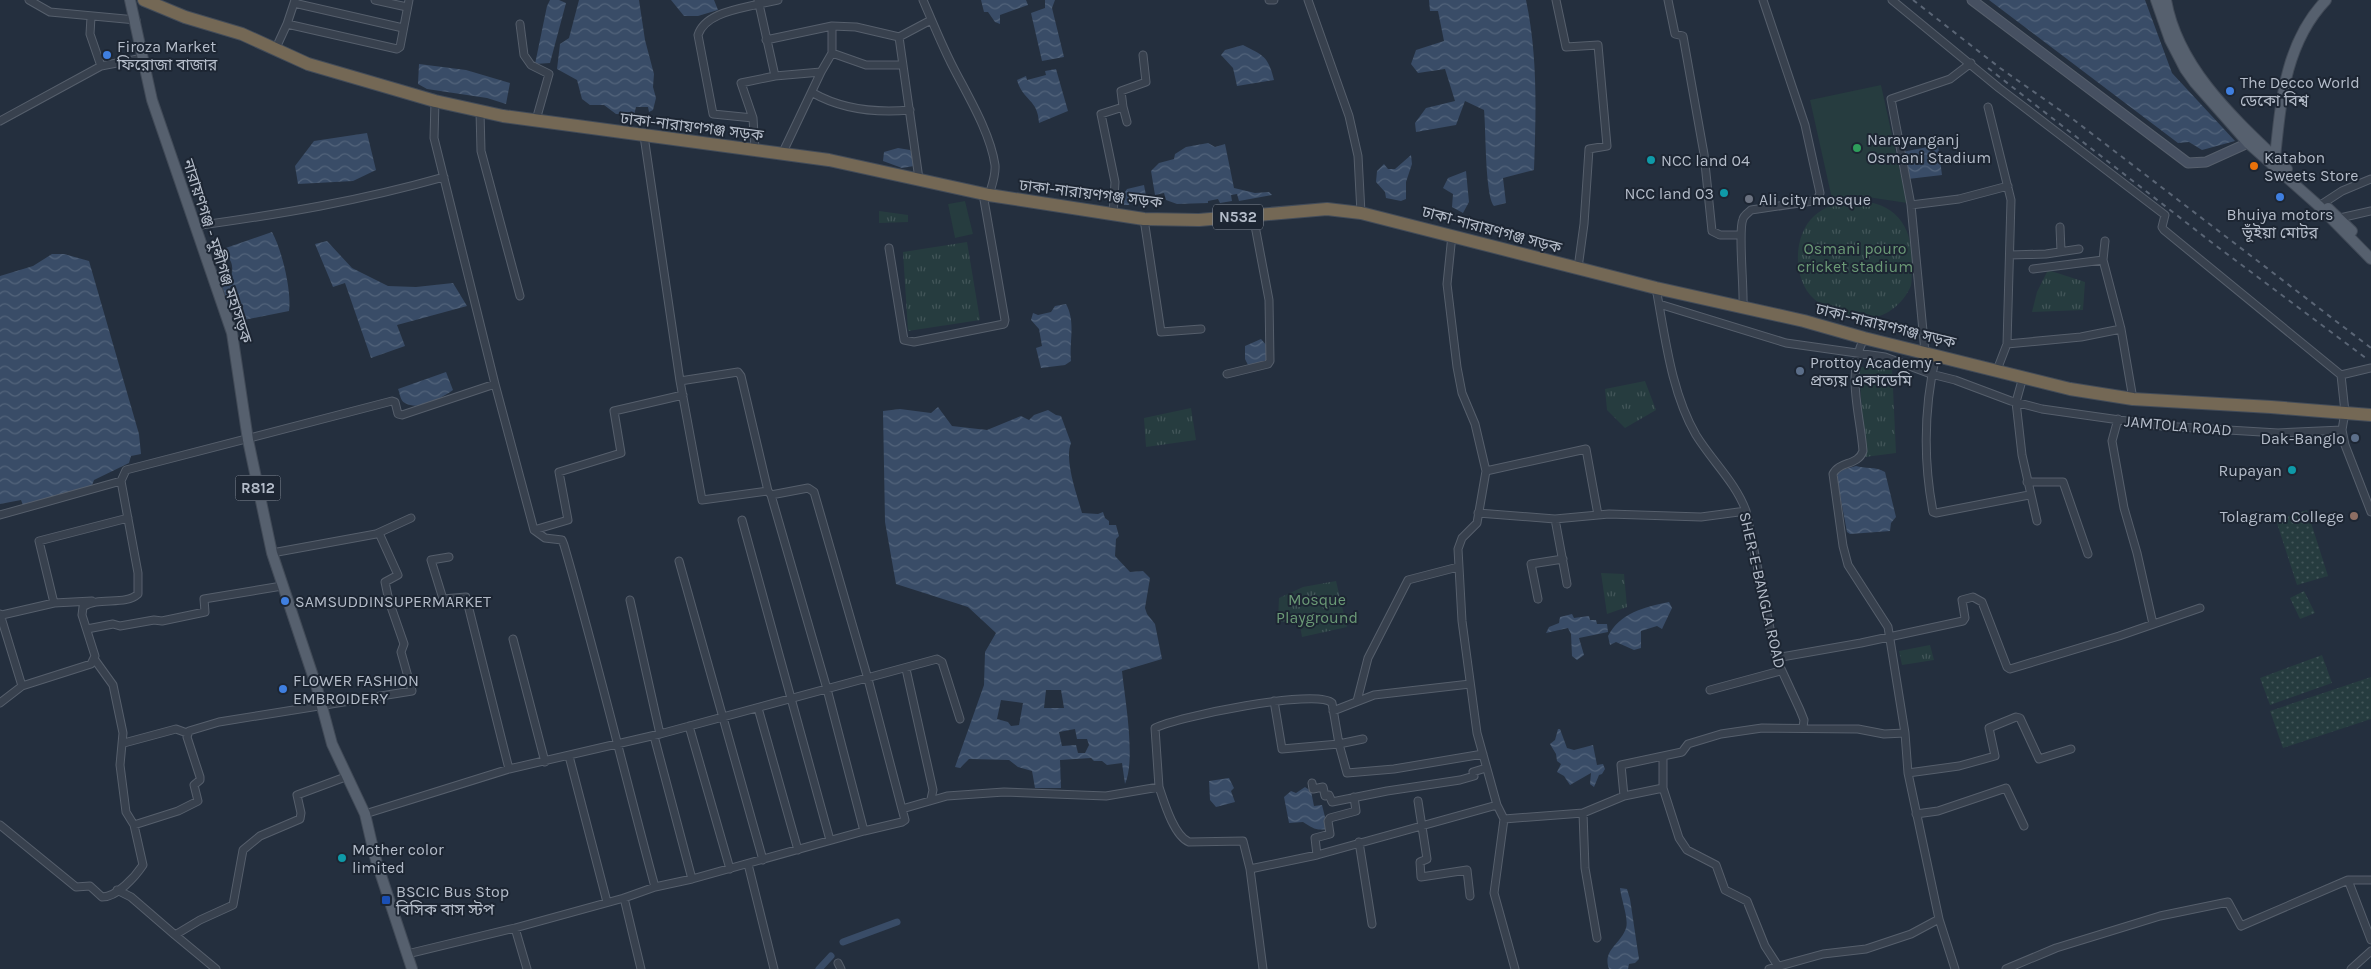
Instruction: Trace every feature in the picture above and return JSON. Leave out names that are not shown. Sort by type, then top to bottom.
[{"type":"highway","name":"ঢাকা-নারায়ণগঞ্জ সড়ক","points":[[144,0],[185,17],[242,34],[308,64],[435,101],[480,111],[644,136],[829,160],[986,194],[1144,219],[1199,220],[1326,210],[1360,213],[1656,288],[1742,306],[2070,389],[2133,399],[2371,415]]},
{"type":"highway","name":"ঢাকা-নারায়ণগঞ্জ সড়ক","points":[[2342,413],[2371,420]]},
{"type":"main road","name":"নারায়ণগঞ্জ - মুন্সীগঞ্জ মহাসড়ক","points":[[130,0],[136,20],[152,100],[232,333],[248,440],[272,553],[317,688],[320,705],[332,744],[365,814],[375,857],[412,969]]},
{"type":"main road","points":[[2156,0],[2170,40],[2185,70],[2248,143],[2321,205],[2340,218],[2371,250]]},
{"type":"main road","points":[[2166,0],[2170,21],[2192,65],[2216,97],[2371,259]]},
{"type":"main road","points":[[2275,157],[2286,73],[2295,47],[2308,23],[2326,0]]},
{"type":"street","points":[[29,0],[50,12],[136,20]]},
{"type":"street","points":[[287,24],[397,49],[400,47],[408,4],[375,0]]},
{"type":"street","points":[[753,118],[713,114],[698,35],[701,26],[709,20],[778,0]]},
{"type":"street","points":[[889,248],[904,340],[914,342],[1004,324],[1005,320],[986,194],[994,180],[994,165],[988,142],[967,92],[923,0]]},
{"type":"street","points":[[1308,0],[1349,116],[1358,156],[1360,213]]},
{"type":"street","points":[[1556,0],[1566,47],[1598,45],[1603,89],[1607,146],[1589,149],[1584,224],[1578,268]]},
{"type":"street","points":[[1668,0],[1676,34],[1683,36],[1704,154],[1712,231],[1720,235],[1742,235]]},
{"type":"street","points":[[1742,306],[1742,220],[1751,210],[1813,201],[1818,198],[1820,193],[1805,125],[1763,0]]},
{"type":"street","points":[[1892,0],[1971,63],[1999,88],[2165,215],[2164,230],[2341,375],[2342,430],[2345,445],[2371,512]]},
{"type":"street","points":[[1972,0],[2188,163],[2206,162],[2248,143]]},
{"type":"street","points":[[275,50],[287,24],[294,1],[404,28]]},
{"type":"street","points":[[759,4],[765,39],[775,76]]},
{"type":"street","points":[[91,17],[90,34],[101,66]]},
{"type":"street","points":[[765,39],[832,26],[856,27],[900,37],[931,20]]},
{"type":"street","points":[[520,24],[524,55],[531,65],[549,74],[536,120]]},
{"type":"street","points":[[782,154],[832,53],[832,26]]},
{"type":"street","points":[[900,37],[919,179]]},
{"type":"street","points":[[832,53],[866,65],[903,65]]},
{"type":"street","points":[[1127,122],[1120,91],[1146,82],[1143,55]]},
{"type":"street","points":[[0,121],[101,66],[143,58]]},
{"type":"street","points":[[1971,63],[1950,79],[1891,100],[1911,205],[1930,353],[1931,374],[1925,448],[1926,474],[1933,512],[1936,513],[2030,495]]},
{"type":"street","points":[[755,150],[753,118],[741,83],[775,76],[821,72]]},
{"type":"street","points":[[813,93],[826,101],[861,110],[881,113],[910,110]]},
{"type":"street","points":[[435,101],[434,138],[495,384],[534,530],[545,538],[562,540],[564,545],[593,641],[616,745],[655,887]]},
{"type":"street","points":[[1113,215],[1115,182],[1101,114],[1123,107]]},
{"type":"street","points":[[1988,107],[2011,200],[2007,344],[1997,370]]},
{"type":"street","points":[[480,111],[480,151],[520,296]]},
{"type":"street","points":[[407,954],[515,928],[624,898],[655,887],[730,869],[905,820],[868,679],[814,492],[808,488],[702,500],[680,381],[644,136]]},
{"type":"street","points":[[195,226],[309,210],[366,198],[444,177]]},
{"type":"street","points":[[2321,205],[2342,191],[2371,179]]},
{"type":"street","points":[[1911,205],[1959,198],[2008,186]]},
{"type":"street","points":[[2340,218],[2371,211]]},
{"type":"street","points":[[1227,374],[1268,364],[1270,361],[1269,300],[1254,215]]},
{"type":"street","points":[[1144,219],[1161,332],[1201,329]]},
{"type":"street","points":[[2060,227],[2061,251]]},
{"type":"street","points":[[1452,235],[1448,284],[1457,367],[1462,393],[1475,424],[1486,471],[1475,527],[1462,538],[1458,549],[1458,568],[1470,684],[1486,768],[1497,805],[1504,819],[1494,893],[1515,969]]},
{"type":"street","points":[[2105,240],[2103,260],[2121,329],[2133,399]]},
{"type":"street","points":[[2010,255],[2079,249]]},
{"type":"street","points":[[2033,269],[2103,260]]},
{"type":"street","name":"SHER-E-BANGLA ROAD","points":[[1656,288],[1674,380],[1696,434],[1741,498],[1746,511],[1776,658],[1780,671],[1804,720],[1803,727]]},
{"type":"street","name":"JAMTOLA ROAD","points":[[1659,304],[1786,343],[1884,357],[2042,409],[2162,426],[2278,433],[2342,430]]},
{"type":"street","points":[[2007,344],[2081,337],[2121,329]]},
{"type":"street","points":[[1864,338],[1856,354],[1854,385],[1863,451],[1857,460],[1838,466],[1833,474],[1843,546],[1848,565],[1888,627],[1905,733],[1908,773],[1916,814],[1939,919],[1955,969]]},
{"type":"street","points":[[2341,375],[2371,368]]},
{"type":"street","points":[[680,381],[738,372],[741,376],[770,493],[827,689],[864,830]]},
{"type":"street","points":[[2022,377],[2016,402],[2030,495],[2037,521]]},
{"type":"street","points":[[0,826],[76,887],[90,886],[102,897],[117,890],[143,865],[134,825],[126,812],[120,756],[124,743],[113,685],[95,660],[95,651],[82,610],[86,605],[130,598],[138,594],[138,572],[121,481],[126,470],[248,440],[392,401],[395,402],[398,414],[402,415],[495,384]]},
{"type":"street","points":[[534,530],[568,520],[559,472],[621,453],[614,411],[683,395]]},
{"type":"street","points":[[2118,419],[2112,441],[2124,508],[2137,553],[2153,624]]},
{"type":"street","points":[[1486,471],[1586,449],[1598,515]]},
{"type":"street","points":[[0,515],[121,481]]},
{"type":"street","points":[[2028,482],[2063,482],[2088,554]]},
{"type":"street","points":[[1478,513],[1555,518],[1598,515],[1701,517],[1746,511]]},
{"type":"street","points":[[54,603],[39,541],[128,518]]},
{"type":"street","points":[[272,553],[379,533],[411,518]]},
{"type":"street","points":[[1555,518],[1567,584]]},
{"type":"street","points":[[742,520],[830,840]]},
{"type":"street","points":[[124,743],[176,729],[187,733],[219,722],[412,691],[401,652],[404,644],[389,601],[385,582],[398,575],[379,533]]},
{"type":"street","points":[[449,557],[431,560],[443,599],[466,597],[509,769]]},
{"type":"street","points":[[1538,599],[1531,564],[1562,559]]},
{"type":"street","points":[[679,561],[706,654],[721,718],[763,860]]},
{"type":"street","points":[[1357,701],[1368,658],[1408,580],[1458,568]]},
{"type":"street","points":[[87,629],[114,624],[120,626],[154,620],[162,621],[205,612],[204,599],[282,586]]},
{"type":"street","points":[[1776,658],[1890,637],[1963,621],[1962,600],[1978,598],[1989,618],[2007,667],[2010,669],[2200,608]]},
{"type":"street","points":[[22,686],[1,615],[54,603],[80,600],[97,602]]},
{"type":"street","points":[[630,600],[657,735],[692,879]]},
{"type":"street","points":[[513,638],[545,762]]},
{"type":"street","points":[[0,703],[22,686],[87,666],[95,660]]},
{"type":"street","points":[[365,814],[509,769],[657,735],[940,660],[960,719]]},
{"type":"street","points":[[906,668],[933,790],[933,799]]},
{"type":"street","points":[[1710,690],[1780,671]]},
{"type":"street","points":[[1333,711],[1374,695],[1470,684]]},
{"type":"street","points":[[1263,969],[1250,869],[1243,841],[1189,842],[1184,840],[1170,817],[1159,787],[1155,753],[1154,730],[1156,727],[1179,719],[1274,700],[1329,700],[1332,703],[1339,744],[1347,773],[1394,770],[1483,754]]},
{"type":"street","points":[[1274,700],[1282,749],[1339,744],[1362,739]]},
{"type":"street","points":[[758,708],[798,850]]},
{"type":"street","points":[[1908,773],[1959,766],[1995,756],[1989,728],[2016,717],[2020,718],[2039,758],[2071,749]]},
{"type":"street","points":[[689,726],[730,869]]},
{"type":"street","points":[[1624,796],[1620,765],[1682,752],[1687,744],[1721,734],[1762,728],[1803,727],[1905,733]]},
{"type":"street","points":[[134,825],[178,812],[198,801],[194,785],[200,780],[200,777],[187,733]]},
{"type":"street","points":[[569,756],[606,902]]},
{"type":"street","points":[[1662,756],[1663,788],[1681,842],[1688,850],[1715,863],[1725,890],[1747,901],[1765,946],[1778,966]]},
{"type":"street","points":[[1312,783],[1313,789],[1323,787],[1324,796],[1329,795],[1331,802],[1460,780],[1474,776],[1473,772],[1486,768]]},
{"type":"street","points":[[175,936],[200,920],[233,905],[243,850],[260,836],[300,819],[301,813],[297,795],[348,776]]},
{"type":"street","points":[[902,809],[947,796],[1004,792],[1080,797],[1106,796],[1159,787]]},
{"type":"street","points":[[1504,819],[1583,813],[1624,796],[1663,788]]},
{"type":"street","points":[[1916,814],[1938,811],[2006,788],[2024,826]]},
{"type":"street","points":[[1317,855],[1316,838],[1330,834],[1328,821],[1330,818],[1356,811],[1354,797]]},
{"type":"street","points":[[1418,802],[1427,859],[1420,862],[1422,878],[1467,870],[1470,896]]},
{"type":"street","points":[[1250,869],[1317,855],[1497,805]]},
{"type":"street","points":[[1583,813],[1586,876],[1597,938]]},
{"type":"street","points":[[1359,842],[1372,924]]},
{"type":"street","points":[[748,864],[774,969]]},
{"type":"street","points":[[2006,969],[2056,948],[2192,908],[2228,902],[2241,926],[2348,880],[2371,880]]},
{"type":"street","points":[[2348,880],[2371,940]]},
{"type":"street","points":[[117,890],[131,897],[216,969]]},
{"type":"street","points":[[624,898],[641,969]]},
{"type":"street","points":[[1769,969],[1823,954],[1866,949],[1911,934],[1939,919]]},
{"type":"street","points":[[515,928],[527,969]]},
{"type":"street","points":[[2351,969],[2371,951]]},
{"type":"green space","name":"Narayanganj Osmani Stadium","points":[[1881,85],[1907,203],[1854,195],[1832,199],[1810,100]]},
{"type":"green space","name":"Osmani pouro cricket stadium","points":[[1848,200],[1877,204],[1888,209],[1904,225],[1909,236],[1912,265],[1910,288],[1901,301],[1891,310],[1879,316],[1866,319],[1852,318],[1826,308],[1814,299],[1807,290],[1799,269],[1799,245],[1807,224],[1822,210]]},
{"type":"green space","points":[[965,201],[973,234],[955,238],[948,204]]},
{"type":"green space","points":[[879,211],[908,215],[908,222],[879,223]]},
{"type":"green space","points":[[967,242],[980,320],[908,331],[903,252]]},
{"type":"green space","points":[[2048,270],[2085,282],[2083,310],[2032,312],[2037,292]]},
{"type":"green space","points":[[1859,367],[1892,367],[1896,453],[1865,457]]},
{"type":"green space","points":[[1645,381],[1656,410],[1625,428],[1607,410],[1605,389]]},
{"type":"green space","points":[[1191,408],[1196,440],[1146,447],[1144,418]]},
{"type":"green space","points":[[2307,510],[2328,576],[2297,585],[2276,520]]},
{"type":"green space","points":[[1601,573],[1624,574],[1627,607],[1607,614]]},
{"type":"green space","name":"Mosque Playground","points":[[1336,581],[1347,627],[1302,637],[1300,625],[1278,621],[1279,598],[1303,587]]},
{"type":"green space","points":[[2304,591],[2315,613],[2300,619],[2290,598]]},
{"type":"green space","points":[[1930,645],[1934,660],[1902,665],[1899,651]]},
{"type":"green space","points":[[2322,655],[2332,683],[2270,705],[2260,678]]},
{"type":"green space","points":[[2371,677],[2371,719],[2283,748],[2270,711]]},
{"type":"water","points":[[550,0],[559,0],[566,3],[550,63],[535,64],[547,6]]},
{"type":"water","points":[[579,0],[639,0],[645,40],[654,74],[653,87],[656,98],[653,110],[649,112],[648,107],[636,107],[634,115],[616,114],[604,105],[590,105],[582,99],[577,80],[557,69],[560,44],[569,38]]},
{"type":"water","points":[[671,0],[714,0],[718,10],[698,16],[684,16]]},
{"type":"water","points":[[981,0],[1026,0],[1028,5],[1000,15],[1000,24],[995,22],[988,12],[984,12]]},
{"type":"water","points":[[1045,0],[1055,0],[1052,8],[1064,57],[1042,61],[1031,13],[1045,8]]},
{"type":"water","points":[[1429,0],[1526,0],[1533,42],[1536,106],[1534,170],[1503,178],[1506,203],[1494,206],[1491,199],[1487,176],[1484,110],[1465,101],[1456,125],[1416,132],[1415,123],[1426,108],[1455,101],[1445,69],[1418,73],[1411,64],[1416,50],[1444,41],[1438,11],[1430,11]]},
{"type":"water","points":[[1989,0],[2145,0],[2172,73],[2235,141],[2202,150],[2189,142],[2178,143]]},
{"type":"water","points":[[1243,45],[1267,61],[1274,80],[1237,86],[1233,68],[1221,55],[1225,50]]},
{"type":"water","points":[[419,64],[466,70],[510,83],[506,104],[487,98],[427,89],[418,84]]},
{"type":"water","points":[[1056,69],[1068,111],[1039,123],[1036,109],[1023,92],[1017,80],[1026,76],[1027,80],[1046,75],[1045,71]]},
{"type":"water","points":[[367,133],[376,170],[353,181],[298,184],[295,166],[314,141]]},
{"type":"water","points":[[1208,143],[1215,147],[1225,144],[1234,188],[1255,193],[1269,192],[1272,195],[1239,201],[1237,194],[1231,195],[1232,201],[1220,203],[1218,199],[1208,201],[1208,203],[1177,204],[1166,200],[1164,193],[1155,195],[1151,171],[1159,163],[1174,159],[1175,154],[1186,147]]},
{"type":"water","points":[[1938,145],[1942,175],[1908,179],[1902,152]]},
{"type":"water","points":[[898,148],[910,150],[914,155],[914,166],[902,168],[883,161],[884,152]]},
{"type":"water","points":[[1411,155],[1412,164],[1406,182],[1406,199],[1401,201],[1386,198],[1385,192],[1376,182],[1377,171],[1384,164],[1388,169],[1395,169]]},
{"type":"water","points":[[1466,171],[1469,202],[1463,213],[1452,207],[1453,194],[1443,188],[1448,178]]},
{"type":"water","points":[[1144,185],[1147,201],[1141,197],[1132,198],[1129,205],[1123,205],[1120,200],[1127,189]]},
{"type":"water","points":[[272,232],[285,271],[290,303],[289,311],[244,320],[235,314],[222,295],[220,284],[230,283],[232,264],[228,257],[220,250]]},
{"type":"water","points":[[327,241],[352,268],[388,286],[416,287],[453,283],[467,306],[397,325],[405,346],[371,358],[345,283],[333,287],[315,244]]},
{"type":"water","points":[[52,254],[64,254],[89,261],[139,434],[141,454],[131,456],[129,463],[94,480],[91,488],[24,508],[21,500],[0,504],[0,276],[33,266]]},
{"type":"water","points":[[1066,304],[1071,318],[1071,361],[1065,365],[1041,368],[1036,348],[1042,346],[1039,329],[1031,320],[1033,313],[1038,315],[1051,312],[1055,306]]},
{"type":"water","points":[[1261,339],[1267,346],[1266,362],[1248,365],[1245,359],[1245,346]]},
{"type":"water","points":[[446,372],[453,390],[423,405],[411,405],[402,401],[398,389]]},
{"type":"water","points":[[938,407],[952,426],[987,430],[1021,416],[1029,420],[1034,415],[1048,410],[1061,416],[1071,443],[1069,450],[1070,468],[1082,513],[1098,514],[1103,512],[1105,518],[1109,521],[1109,525],[1116,525],[1119,536],[1116,539],[1115,556],[1130,572],[1143,571],[1150,578],[1145,608],[1155,624],[1162,659],[1122,671],[1130,745],[1130,760],[1125,784],[1122,763],[1107,765],[1102,761],[1094,761],[1091,758],[1060,760],[1061,788],[1035,788],[1032,771],[1018,767],[1009,760],[969,759],[960,768],[955,767],[984,685],[985,652],[996,633],[968,607],[896,584],[885,522],[883,411],[900,409],[931,413]],"holes":[[[1046,690],[1061,690],[1064,708],[1044,708]],[[1001,700],[1023,703],[1019,725],[1011,726],[1008,722],[997,719]],[[1075,729],[1077,739],[1087,739],[1089,745],[1085,753],[1078,753],[1076,745],[1062,746],[1059,732]]]},
{"type":"water","points":[[1856,466],[1878,469],[1885,472],[1896,517],[1891,523],[1890,531],[1850,534],[1847,532],[1836,474],[1838,471]]},
{"type":"water","points":[[1669,602],[1672,608],[1662,629],[1657,626],[1641,631],[1641,648],[1634,650],[1616,642],[1610,645],[1608,636],[1613,628],[1626,616],[1651,606]]},
{"type":"water","points":[[1572,614],[1574,618],[1589,616],[1590,620],[1596,620],[1597,624],[1607,624],[1608,632],[1579,638],[1584,655],[1577,660],[1572,656],[1571,634],[1568,628],[1546,633],[1549,627],[1559,623],[1560,617]]},
{"type":"water","points":[[1558,729],[1560,729],[1567,748],[1574,750],[1593,745],[1597,765],[1603,764],[1605,769],[1599,775],[1594,787],[1590,784],[1591,773],[1570,785],[1564,776],[1557,772],[1561,764],[1557,761],[1556,754],[1550,744],[1555,740]]},
{"type":"water","points":[[1229,778],[1234,788],[1231,791],[1235,802],[1216,807],[1210,800],[1209,781]]},
{"type":"water","points":[[1305,787],[1311,791],[1314,806],[1322,805],[1328,829],[1317,829],[1303,822],[1289,823],[1284,797],[1291,791],[1296,793]]},
{"type":"water","points":[[1620,888],[1627,889],[1630,899],[1639,959],[1635,963],[1629,964],[1628,969],[1609,969],[1608,957],[1610,952],[1624,934],[1627,924]]},
{"type":"waterway","points":[[843,942],[897,922]]},
{"type":"waterway","points":[[819,969],[831,956]]},
{"type":"railway","points":[[1913,0],[2000,68],[2074,120],[2371,348]]},
{"type":"railway","points":[[1988,68],[2215,245],[2367,359]]},
{"type":"place","name":"Firoza Market ফিরোজা বাজার","points":[[107,55]]},
{"type":"place","name":"The Decco World ডেকো বিশ্ব","points":[[2230,91]]},
{"type":"place","name":"Narayanganj Osmani Stadium","points":[[1857,148]]},
{"type":"place","name":"NCC land 04","points":[[1651,160]]},
{"type":"place","name":"Katabon Sweets Store","points":[[2254,166]]},
{"type":"place","name":"NCC land 03","points":[[1724,193]]},
{"type":"place","name":"Bhuiya motors ভূঁইয়া মোটর","points":[[2280,197]]},
{"type":"place","name":"Ali city mosque","points":[[1749,199]]},
{"type":"place","name":"Prottoy Academy - প্রত্যয় একাডেমি","points":[[1800,371]]},
{"type":"place","name":"Dak-Banglo","points":[[2355,438]]},
{"type":"place","name":"Rupayan","points":[[2292,470]]},
{"type":"place","name":"Tolagram College","points":[[2354,516]]},
{"type":"place","name":"SAMSUDDINSUPERMARKET","points":[[285,601]]},
{"type":"place","name":"FLOWER FASHION EMBROIDERY","points":[[283,689]]},
{"type":"place","name":"Mother color limited","points":[[342,858]]},
{"type":"place","name":"BSCIC Bus Stop বিসিক বাস স্টপ","points":[[386,900]]}]
